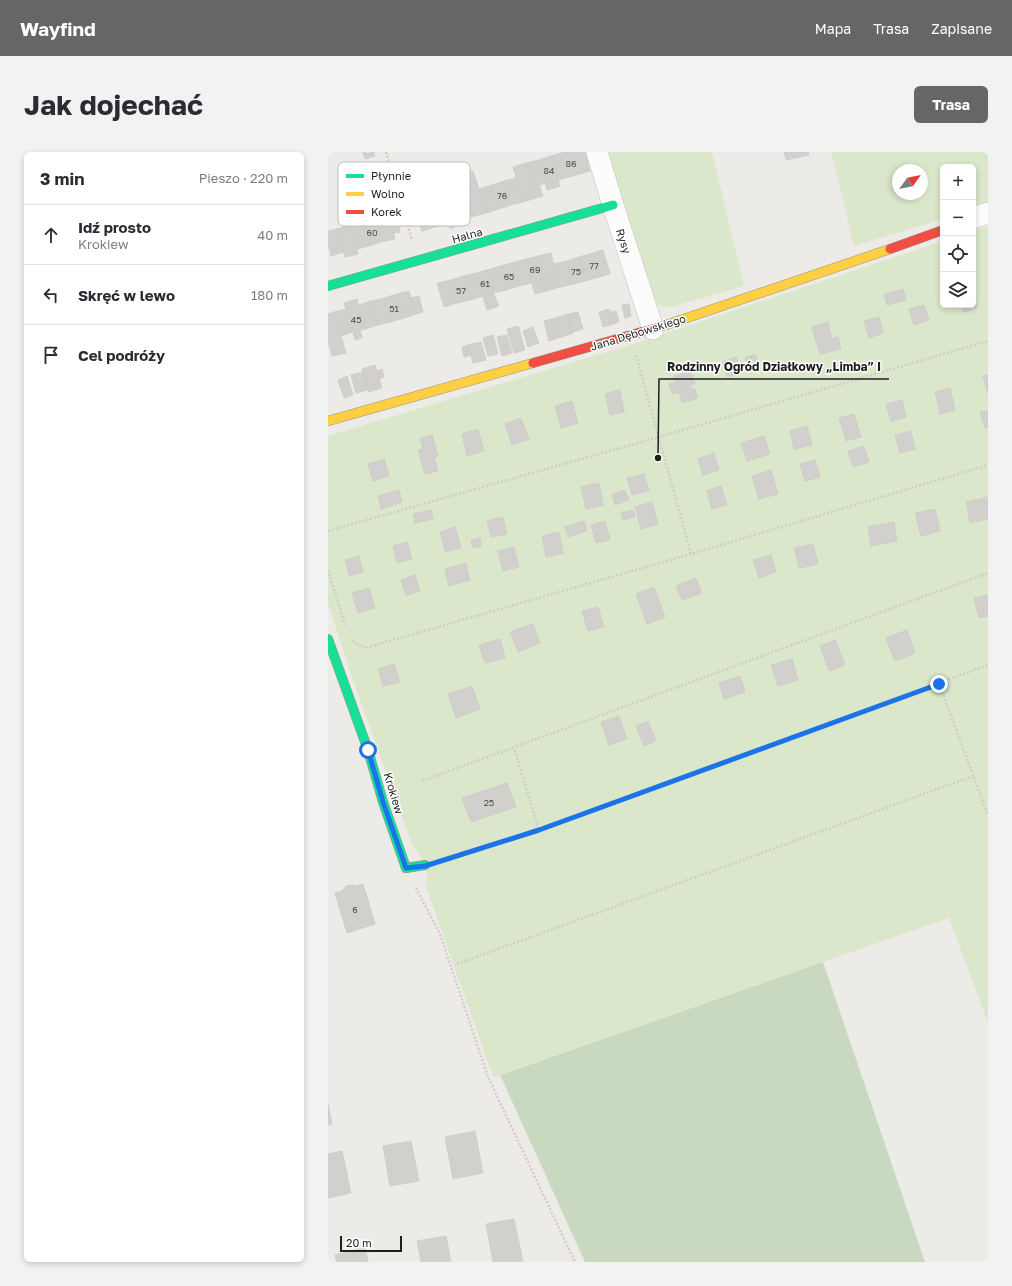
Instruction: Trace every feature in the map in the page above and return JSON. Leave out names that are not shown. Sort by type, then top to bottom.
[{"type":"street","name":"Rysy","points":[[597,152],[612,205],[652,329]]},
{"type":"street","name":"Halna","points":[[328,286],[612,205]]},
{"type":"street","points":[[976,217],[988,213]]},
{"type":"street","name":"Jana Dębowskiego","points":[[328,421],[652,329],[940,231]]},
{"type":"street","name":"Krokiew","points":[[328,640],[368,750],[383,802],[406,868]]},
{"type":"street","points":[[406,868],[425,866]]},
{"type":"path","points":[[386,152],[389,162]]},
{"type":"path","points":[[408,226],[418,261]]},
{"type":"path","points":[[630,335],[691,554]]},
{"type":"path","points":[[328,532],[659,438],[988,341]]},
{"type":"path","points":[[349,640],[365,648],[691,554],[988,465]]},
{"type":"path","points":[[328,570],[345,626]]},
{"type":"path","points":[[422,781],[988,573]]},
{"type":"path","points":[[425,866],[539,830],[988,665]]},
{"type":"path","points":[[939,684],[988,815]]},
{"type":"path","points":[[514,748],[539,830]]},
{"type":"path","points":[[457,964],[973,776]]},
{"type":"path","points":[[406,868],[440,934],[488,1077],[575,1262]]},
{"type":"green space","points":[[608,152],[712,152],[744,286],[671,307],[660,306],[651,293]]},
{"type":"green space","points":[[831,152],[988,152],[988,204],[976,208],[976,164],[940,164],[940,220],[854,246]]},
{"type":"green space","points":[[988,227],[988,1023],[949,918],[493,1077],[426,887],[427,876],[425,866],[421,856],[413,847],[350,672],[328,603],[328,436],[633,344],[940,242],[940,308],[976,308],[976,230]]},
{"type":"green space","points":[[823,962],[925,1262],[585,1262],[500,1075]]},
{"type":"building","points":[[363,152],[366,152],[366,154],[374,152],[375,156],[365,159]]},
{"type":"building","points":[[565,152],[585,152],[590,171],[558,180],[551,156]]},
{"type":"building","points":[[784,152],[808,152],[809,155],[786,160]]},
{"type":"building","points":[[551,156],[560,186],[547,190],[539,160]]},
{"type":"building","points":[[539,160],[546,183],[533,187],[526,163]]},
{"type":"building","points":[[526,163],[536,198],[523,202],[513,167]]},
{"type":"building","points":[[473,171],[479,189],[470,191],[470,172]]},
{"type":"building","points":[[516,178],[523,202],[511,205],[504,181]]},
{"type":"building","points":[[504,181],[511,205],[499,209],[492,185]]},
{"type":"building","points":[[492,185],[499,209],[486,213],[479,189]]},
{"type":"building","points":[[539,185],[543,196],[536,198],[533,187]]},
{"type":"building","points":[[479,189],[486,213],[474,216],[470,202],[470,191]]},
{"type":"building","points":[[470,202],[474,216],[470,217]]},
{"type":"building","points":[[351,226],[364,226],[369,246],[357,249]]},
{"type":"building","points":[[351,226],[358,254],[345,257],[337,229]]},
{"type":"building","points":[[364,226],[377,226],[381,242],[369,246]]},
{"type":"building","points":[[377,226],[392,226],[395,239],[381,242]]},
{"type":"building","points":[[392,226],[399,226],[400,232],[394,233]]},
{"type":"building","points":[[421,226],[435,226],[435,227],[422,231]]},
{"type":"building","points":[[449,226],[455,226],[455,227],[450,229]]},
{"type":"building","points":[[337,229],[343,252],[331,256],[328,243],[328,231]]},
{"type":"building","points":[[603,250],[610,274],[585,281],[579,257]]},
{"type":"building","points":[[551,253],[557,276],[544,279],[538,256]]},
{"type":"building","points":[[538,256],[544,279],[532,283],[526,259]]},
{"type":"building","points":[[579,257],[585,281],[573,284],[567,261]]},
{"type":"building","points":[[526,259],[532,283],[519,286],[512,263]]},
{"type":"building","points":[[567,261],[573,284],[560,287],[554,264]]},
{"type":"building","points":[[512,263],[519,286],[506,290],[500,266]]},
{"type":"building","points":[[500,266],[506,290],[493,293],[487,270]]},
{"type":"building","points":[[487,270],[493,293],[499,306],[487,310],[476,273]]},
{"type":"building","points":[[476,273],[483,296],[470,300],[464,276]]},
{"type":"building","points":[[464,276],[470,300],[457,303],[451,280]]},
{"type":"building","points":[[557,276],[560,287],[547,291],[544,279]]},
{"type":"building","points":[[544,279],[547,291],[535,294],[532,283]]},
{"type":"building","points":[[451,280],[457,303],[444,307],[437,283]]},
{"type":"building","points":[[903,289],[906,300],[887,305],[884,294]]},
{"type":"building","points":[[409,291],[416,314],[404,318],[397,294]]},
{"type":"building","points":[[397,294],[404,318],[390,322],[384,298]]},
{"type":"building","points":[[419,296],[423,312],[416,314],[411,298]]},
{"type":"building","points":[[384,298],[390,322],[378,325],[372,301]]},
{"type":"building","points":[[357,299],[358,305],[346,309],[344,303]]},
{"type":"building","points":[[372,301],[378,325],[365,329],[358,305]]},
{"type":"building","points":[[629,304],[631,316],[625,318],[622,305]]},
{"type":"building","points":[[976,304],[977,308],[964,312],[963,308],[976,308]]},
{"type":"building","points":[[358,305],[365,329],[353,332],[346,309]]},
{"type":"building","points":[[924,305],[929,320],[914,325],[909,309]]},
{"type":"building","points":[[346,309],[353,332],[341,336],[334,312]]},
{"type":"building","points":[[609,309],[613,324],[603,327],[599,312]]},
{"type":"building","points":[[616,311],[619,322],[613,324],[610,312]]},
{"type":"building","points":[[334,312],[346,353],[332,356],[328,341],[328,314]]},
{"type":"building","points":[[578,312],[583,329],[573,332],[568,314]]},
{"type":"building","points":[[568,314],[573,333],[561,337],[556,318]]},
{"type":"building","points":[[879,317],[883,333],[869,338],[864,321]]},
{"type":"building","points":[[556,318],[561,337],[549,341],[544,321]]},
{"type":"building","points":[[828,322],[832,339],[838,337],[841,349],[820,354],[812,327]]},
{"type":"building","points":[[518,326],[525,350],[514,353],[507,329]]},
{"type":"building","points":[[533,327],[539,343],[528,347],[523,331]]},
{"type":"building","points":[[360,330],[362,338],[355,340],[353,332]]},
{"type":"building","points":[[493,335],[498,354],[488,356],[483,338]]},
{"type":"building","points":[[507,335],[512,353],[502,356],[497,337]]},
{"type":"building","points":[[481,342],[486,360],[473,363],[468,345]]},
{"type":"building","points":[[468,345],[471,355],[464,357],[462,347]]},
{"type":"building","points":[[755,354],[760,368],[750,372],[745,358]]},
{"type":"building","points":[[736,357],[741,373],[727,377],[722,362]]},
{"type":"building","points":[[375,365],[382,388],[369,392],[362,369]]},
{"type":"building","points":[[382,369],[384,377],[379,379],[377,371]]},
{"type":"building","points":[[691,371],[695,384],[690,385],[691,388],[672,394],[669,384],[676,382],[674,376]]},
{"type":"building","points":[[363,372],[368,390],[356,393],[351,375]]},
{"type":"building","points":[[988,375],[988,394],[983,376]]},
{"type":"building","points":[[347,376],[353,395],[344,398],[338,380]]},
{"type":"building","points":[[691,388],[695,389],[698,398],[682,403],[679,392]]},
{"type":"building","points":[[950,388],[955,410],[940,414],[935,392]]},
{"type":"building","points":[[620,390],[624,412],[610,415],[605,394]]},
{"type":"building","points":[[902,400],[906,417],[891,421],[886,404]]},
{"type":"building","points":[[572,401],[578,423],[561,428],[555,406]]},
{"type":"building","points":[[988,410],[988,427],[985,428],[980,412]]},
{"type":"building","points":[[854,414],[861,437],[846,441],[839,418]]},
{"type":"building","points":[[521,418],[529,439],[512,445],[505,424]]},
{"type":"building","points":[[807,426],[812,445],[794,449],[790,431]]},
{"type":"building","points":[[478,429],[484,451],[467,456],[462,434]]},
{"type":"building","points":[[911,431],[915,449],[900,453],[895,435]]},
{"type":"building","points":[[432,435],[438,456],[434,457],[438,471],[425,474],[418,450],[423,449],[420,438]]},
{"type":"building","points":[[764,436],[770,454],[747,461],[741,443]]},
{"type":"building","points":[[864,446],[869,462],[853,467],[848,451]]},
{"type":"building","points":[[714,453],[719,470],[703,475],[698,459]]},
{"type":"building","points":[[384,459],[389,476],[373,481],[368,464]]},
{"type":"building","points":[[815,460],[820,477],[805,481],[800,464]]},
{"type":"building","points":[[771,470],[778,494],[759,499],[752,476]]},
{"type":"building","points":[[644,474],[649,491],[632,495],[627,478]]},
{"type":"building","points":[[599,483],[603,505],[586,509],[581,487]]},
{"type":"building","points":[[721,486],[727,505],[712,509],[707,491]]},
{"type":"building","points":[[399,490],[402,502],[381,509],[378,496]]},
{"type":"building","points":[[625,490],[629,500],[615,505],[612,494]]},
{"type":"building","points":[[988,497],[988,519],[970,523],[966,502]]},
{"type":"building","points":[[652,502],[658,524],[641,529],[635,507]]},
{"type":"building","points":[[935,509],[940,531],[921,536],[915,513]]},
{"type":"building","points":[[431,510],[433,519],[415,523],[413,514]]},
{"type":"building","points":[[633,510],[635,517],[623,520],[621,513]]},
{"type":"building","points":[[503,517],[507,534],[491,537],[487,521]]},
{"type":"building","points":[[584,521],[587,531],[568,537],[565,527]]},
{"type":"building","points":[[605,521],[610,540],[596,543],[591,525]]},
{"type":"building","points":[[894,522],[897,541],[871,546],[868,527]]},
{"type":"building","points":[[455,527],[461,548],[445,552],[440,532]]},
{"type":"building","points":[[559,532],[563,553],[546,557],[542,536]]},
{"type":"building","points":[[480,538],[481,546],[473,548],[471,540]]},
{"type":"building","points":[[407,542],[412,559],[397,563],[393,546]]},
{"type":"building","points":[[813,544],[818,564],[799,568],[794,548]]},
{"type":"building","points":[[514,547],[519,567],[503,571],[498,551]]},
{"type":"building","points":[[771,555],[776,572],[759,578],[753,560]]},
{"type":"building","points":[[359,556],[363,572],[349,576],[345,560]]},
{"type":"building","points":[[466,563],[470,580],[449,586],[445,569]]},
{"type":"building","points":[[415,575],[420,591],[406,596],[401,580]]},
{"type":"building","points":[[696,578],[702,593],[682,600],[676,586]]},
{"type":"building","points":[[654,587],[665,617],[647,624],[636,594]]},
{"type":"building","points":[[369,588],[375,608],[358,613],[352,593]]},
{"type":"building","points":[[988,595],[988,616],[979,618],[974,598]]},
{"type":"building","points":[[598,607],[604,627],[588,631],[582,611]]},
{"type":"building","points":[[533,624],[540,643],[518,652],[510,632]]},
{"type":"building","points":[[907,630],[915,653],[895,661],[886,638]]},
{"type":"building","points":[[500,639],[505,658],[485,663],[479,645]]},
{"type":"building","points":[[835,640],[845,665],[829,671],[820,646]]},
{"type":"building","points":[[792,659],[798,680],[778,686],[771,665]]},
{"type":"building","points":[[394,664],[400,682],[383,686],[378,669]]},
{"type":"building","points":[[740,676],[745,692],[724,699],[719,683]]},
{"type":"building","points":[[472,686],[480,709],[456,718],[448,694]]},
{"type":"building","points":[[619,716],[627,739],[609,745],[601,722]]},
{"type":"building","points":[[648,721],[656,741],[644,746],[636,726]]},
{"type":"building","points":[[507,783],[516,807],[471,822],[462,798]]},
{"type":"building","points":[[363,884],[375,924],[347,933],[335,893],[342,891],[346,886]]},
{"type":"building","points":[[328,1104],[332,1124],[328,1125]]},
{"type":"building","points":[[475,1131],[483,1173],[453,1179],[445,1137]]},
{"type":"building","points":[[411,1141],[419,1181],[390,1186],[383,1146]]},
{"type":"building","points":[[342,1151],[351,1193],[328,1198],[328,1154]]},
{"type":"building","points":[[514,1219],[523,1262],[493,1262],[486,1224]]},
{"type":"building","points":[[446,1236],[451,1262],[421,1262],[417,1241]]},
{"type":"building","points":[[365,1248],[368,1262],[337,1262],[335,1255]]},
{"type":"traffic: fast","points":[[328,286],[613,205]]},
{"type":"traffic: fast","points":[[328,639],[368,750],[383,802],[406,868],[425,865]]},
{"type":"traffic: slow","points":[[666,325],[890,249]]},
{"type":"traffic: slow","points":[[328,421],[533,363]]},
{"type":"traffic: jam","points":[[890,249],[940,231]]},
{"type":"traffic: jam","points":[[533,363],[666,325]]},
{"type":"place","name":"Rodzinny Ogród Działkowy „Limba” I","points":[[658,458]]},
{"type":"route","points":[[368,750],[383,802],[406,868],[425,866],[539,830],[939,684]]}]
